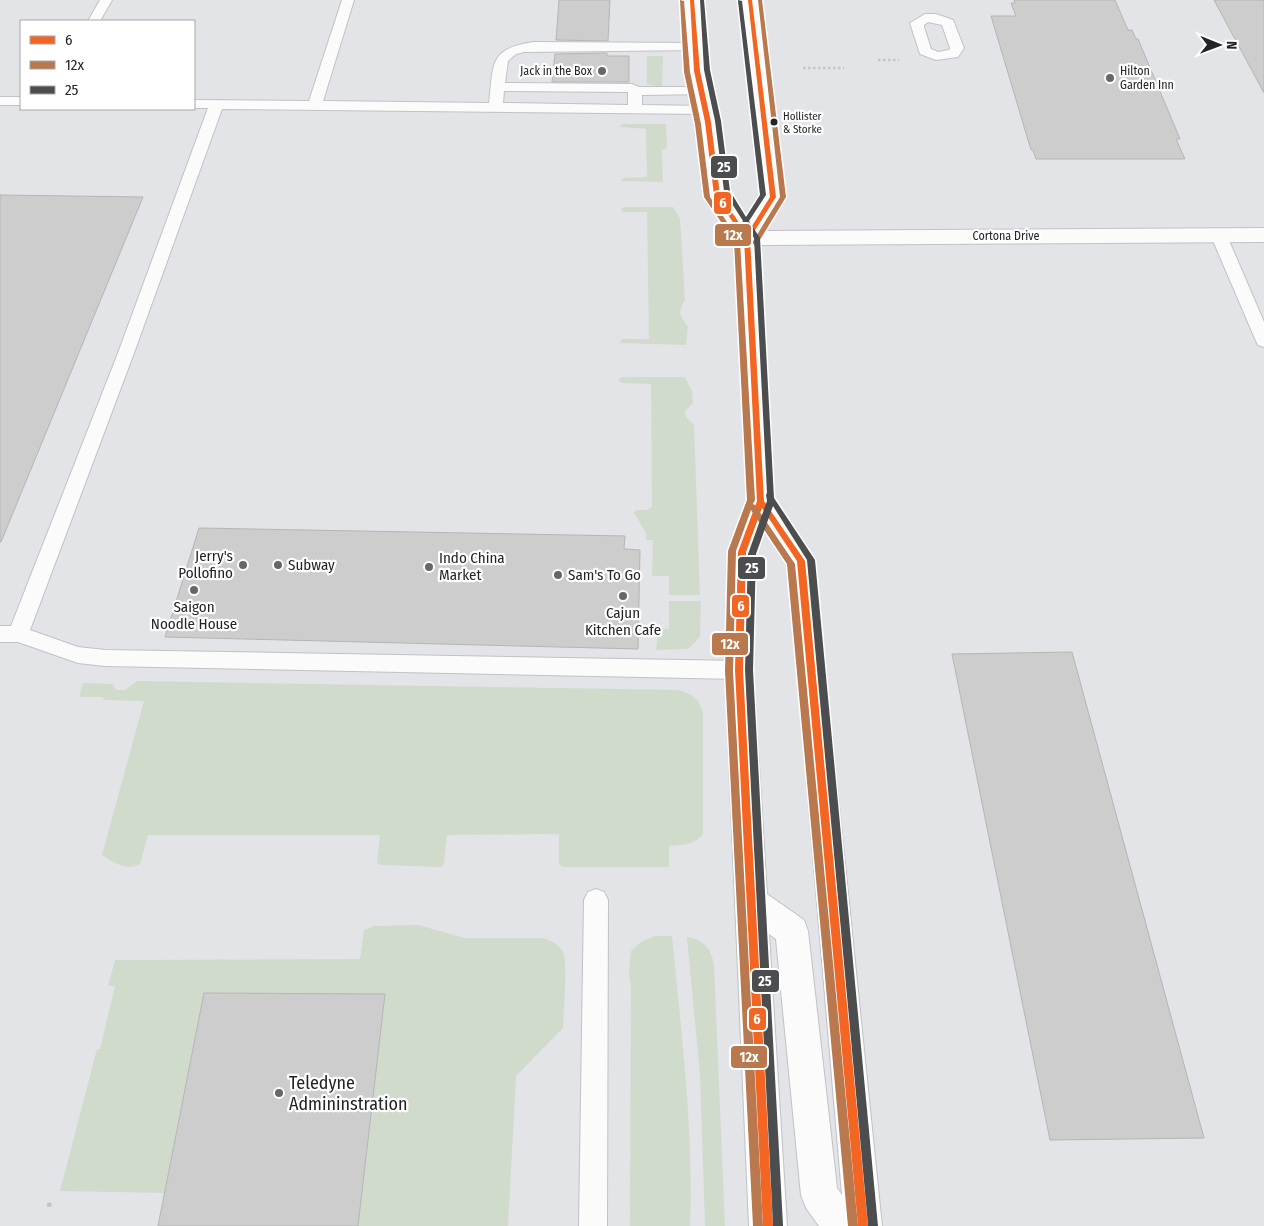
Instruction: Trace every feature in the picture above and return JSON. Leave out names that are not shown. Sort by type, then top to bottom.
[{"type":"main road","points":[[692,0],[695,47],[708,122],[716,195],[747,238],[761,501],[742,552],[739,670],[768,1226]]},
{"type":"main road","points":[[747,238],[773,197],[752,6]]},
{"type":"main road","name":"Cortona Drive","points":[[747,238],[1264,235]]},
{"type":"main road","points":[[761,501],[801,561],[863,1226]]},
{"type":"main road","points":[[751,902],[792,931],[819,1195],[841,1226]]},
{"type":"lane","points":[[95,20],[106,0]]},
{"type":"lane","points":[[314,106],[348,0]]},
{"type":"lane","points":[[495,108],[501,61],[512,50],[522,48],[695,47]]},
{"type":"lane","points":[[498,87],[628,88],[635,91],[703,101]]},
{"type":"lane","points":[[635,91],[635,110]]},
{"type":"lane","points":[[0,101],[20,101]]},
{"type":"lane","points":[[195,104],[635,110],[703,101]]},
{"type":"lane","points":[[217,104],[126,353],[9,634],[78,655],[105,658],[739,670]]},
{"type":"lane","points":[[1218,236],[1264,341]]},
{"type":"lane","points":[[593,1226],[596,900]]},
{"type":"path","points":[[878,60],[903,60]]},
{"type":"path","points":[[803,68],[844,68]]},
{"type":"path","points":[[47,1205],[56,1204]]},
{"type":"green space","points":[[647,56],[663,56],[662,87],[647,84]]},
{"type":"green space","points":[[666,124],[667,148],[662,150],[663,182],[621,181],[623,178],[647,177],[646,129],[621,127],[620,125]]},
{"type":"green space","points":[[624,207],[673,207],[680,219],[685,300],[680,311],[681,317],[688,327],[686,345],[619,343],[622,339],[649,339],[647,212],[623,212],[621,209]]},
{"type":"green space","points":[[623,377],[685,377],[692,391],[693,403],[685,411],[686,417],[694,425],[700,595],[669,595],[669,576],[652,576],[653,540],[646,540],[646,533],[634,513],[636,510],[647,510],[652,507],[651,384],[619,382],[619,379]]},
{"type":"green space","points":[[669,601],[701,601],[700,637],[688,649],[656,650],[658,629],[669,629]]},
{"type":"green space","points":[[137,681],[678,690],[694,697],[703,713],[703,834],[700,838],[684,845],[669,846],[669,867],[562,867],[559,864],[559,834],[447,835],[442,867],[381,865],[377,863],[380,835],[148,835],[140,864],[130,867],[121,865],[102,855],[144,701],[79,697],[83,683],[113,684],[116,690],[125,690]]},
{"type":"green space","points":[[418,925],[465,938],[543,938],[556,944],[564,955],[563,1028],[516,1076],[508,1226],[358,1226],[384,994],[205,993],[164,1193],[60,1191],[97,1049],[100,1049],[115,986],[108,986],[115,960],[360,959],[364,930],[374,926]]},
{"type":"green space","points":[[655,936],[672,936],[688,1117],[691,1190],[690,1226],[630,1226],[631,987],[629,971],[631,951],[641,942]]},
{"type":"green space","points":[[687,937],[698,940],[706,946],[714,966],[725,1226],[705,1226],[700,1075]]},
{"type":"building","points":[[559,0],[610,0],[608,41],[556,40]]},
{"type":"building","name":"Hilton Garden Inn","points":[[1014,0],[1115,0],[1128,30],[1132,30],[1136,39],[1138,39],[1180,139],[1176,139],[1185,159],[1036,159],[1033,150],[1031,150],[991,16],[1016,16],[1011,3],[1015,3]]},
{"type":"building","points":[[1214,0],[1264,0],[1264,93]]},
{"type":"building","points":[[607,53],[607,56],[629,56],[629,82],[552,82],[555,54]]},
{"type":"building","points":[[0,195],[143,197],[1,542],[0,542]]},
{"type":"building","points":[[199,528],[625,536],[624,549],[640,550],[638,649],[165,637]]},
{"type":"building","points":[[1072,652],[1204,1138],[1050,1140],[952,654]]},
{"type":"building","name":"Teledyne Admininstration","points":[[204,993],[385,994],[358,1226],[158,1226]]},
{"type":"transit line","name":"6","points":[[692,0],[697,71],[708,122],[717,195],[747,238],[761,501],[742,552],[739,670],[768,1226]]},
{"type":"transit line","name":"25","points":[[702,0],[707,70],[718,121],[727,191],[757,238],[771,501],[752,554],[749,670],[778,1225]]},
{"type":"transit line","name":"6","points":[[747,238],[773,197],[750,0]]},
{"type":"transit line","name":"12x","points":[[755,243],[783,197],[760,0]]},
{"type":"transit line","name":"12x","points":[[682,1],[687,72],[698,124],[707,197],[737,241],[751,500],[732,551],[729,671],[758,1226]]},
{"type":"transit line","name":"25","points":[[739,233],[763,195],[740,1]]},
{"type":"transit line","name":"25","points":[[769,495],[811,560],[873,1225]]},
{"type":"transit line","name":"6","points":[[761,501],[801,561],[863,1226]]},
{"type":"transit line","name":"12x","points":[[753,507],[791,564],[853,1226]]},
{"type":"place","name":"Jack in the Box","points":[[602,71]]},
{"type":"place","name":"Hilton Garden Inn","points":[[1110,78]]},
{"type":"place","name":"Hollister & Storke","points":[[774,122]]},
{"type":"place","name":"Jerry's Pollofino","points":[[243,565]]},
{"type":"place","name":"Subway","points":[[278,565]]},
{"type":"place","name":"Indo China Market","points":[[429,567]]},
{"type":"place","name":"Sam's To Go","points":[[558,575]]},
{"type":"place","name":"Saigon Noodle House","points":[[194,590]]},
{"type":"place","name":"Cajun Kitchen Cafe","points":[[623,596]]},
{"type":"place","name":"Teledyne Admininstration","points":[[279,1093]]}]
